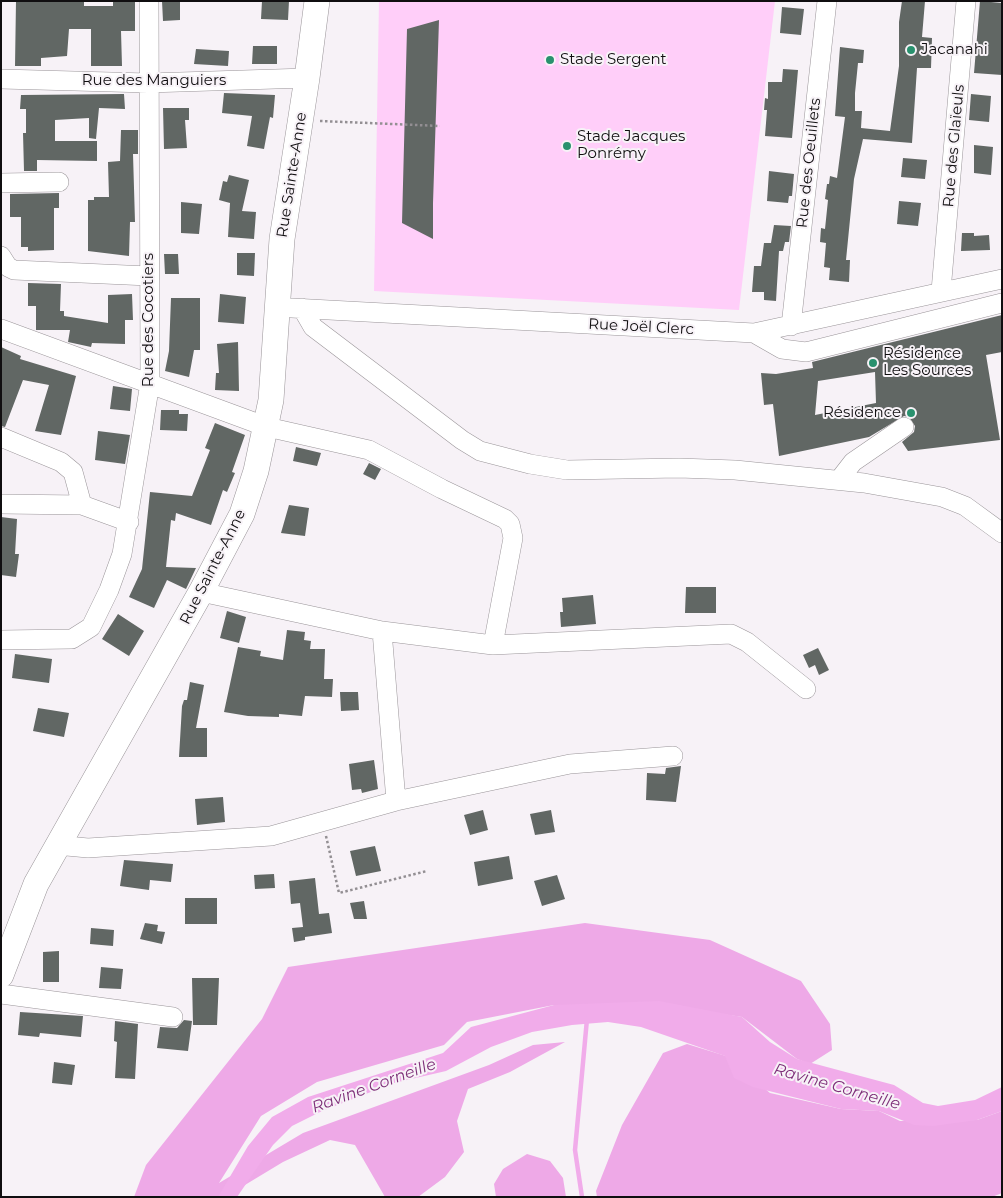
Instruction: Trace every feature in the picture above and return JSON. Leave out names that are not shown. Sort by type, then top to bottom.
[{"type":"main road","name":"Rue Sainte-Anne","points":[[1,975],[5,936],[36,884],[56,845],[131,719],[201,592],[242,514],[256,471],[267,427],[275,348],[276,308],[282,239],[307,78],[316,1]]},
{"type":"street","name":"Rue des Cocotiers","points":[[1,640],[72,639],[91,627],[109,590],[122,554],[129,522],[150,384],[149,1]]},
{"type":"street","name":"Rue des Oeuillets","points":[[791,326],[827,1]]},
{"type":"street","name":"Rue des Glaïeuls","points":[[941,291],[966,1]]},
{"type":"street","name":"Rue des Manguiers","points":[[1,79],[148,83],[307,78]]},
{"type":"street","points":[[1,183],[59,182]]},
{"type":"street","points":[[1,256],[8,267],[14,270],[149,276]]},
{"type":"street","name":"Rue Joël Clerc","points":[[276,308],[754,333],[1002,279]]},
{"type":"street","points":[[754,333],[782,349],[806,352],[1002,303]]},
{"type":"street","points":[[302,308],[313,327],[462,440],[480,451],[530,464],[567,470],[679,468],[839,480],[942,497],[965,506],[1002,533]]},
{"type":"street","points":[[1,329],[58,352],[267,427],[369,450],[442,489],[504,519],[510,524],[513,538],[493,645]]},
{"type":"street","points":[[839,480],[853,462],[904,427]]},
{"type":"street","points":[[1,438],[61,462],[73,472],[82,505]]},
{"type":"street","points":[[1,504],[82,505],[129,522]]},
{"type":"street","points":[[201,592],[382,631],[493,645],[731,634],[747,642],[806,689]]},
{"type":"street","points":[[382,631],[396,801]]},
{"type":"street","points":[[56,845],[88,848],[271,836],[323,823],[396,801],[576,763],[673,756]]},
{"type":"street","points":[[1,994],[172,1017]]},
{"type":"path","points":[[301,120],[440,126]]},
{"type":"path","points":[[323,823],[339,893],[427,871]]},
{"type":"shaded area","name":"Stade Jacques Ponrémy","points":[[379,1],[775,1],[739,310],[374,291]]},
{"type":"shaded area","points":[[585,923],[710,940],[801,981],[830,1024],[832,1050],[810,1064],[797,1059],[742,1017],[715,1013],[554,1005],[467,1022],[444,1045],[317,1082],[261,1116],[219,1183],[303,1133],[489,1065],[533,1045],[565,1042],[510,1072],[468,1089],[457,1121],[464,1152],[445,1177],[418,1197],[385,1197],[355,1145],[330,1140],[283,1162],[225,1197],[134,1197],[146,1165],[262,1019],[288,967]]},
{"type":"shaded area","points":[[687,1044],[726,1056],[770,1093],[841,1109],[879,1111],[900,1121],[977,1120],[1002,1111],[1002,1193],[992,1197],[597,1197],[596,1191],[622,1125],[663,1053]]},
{"type":"shaded area","points":[[527,1154],[550,1161],[563,1178],[566,1197],[496,1197],[494,1184],[503,1169]]},
{"type":"water","name":"Ravine Corneille","points":[[659,1001],[742,1017],[770,1042],[797,1059],[894,1085],[923,1103],[938,1106],[975,1100],[1002,1087],[1002,1111],[977,1120],[933,1126],[914,1125],[879,1111],[841,1109],[753,1087],[734,1078],[725,1056],[641,1027],[608,1022],[572,1025],[532,1032],[491,1047],[446,1071],[394,1083],[322,1111],[292,1126],[273,1145],[237,1197],[218,1197],[248,1146],[272,1117],[308,1097],[443,1053],[471,1027],[554,1005]]},
{"type":"building","points":[[16,1],[84,1],[84,6],[113,6],[113,1],[135,1],[135,31],[121,31],[122,66],[91,66],[91,29],[69,29],[67,56],[41,58],[41,66],[15,66]]},
{"type":"building","points":[[162,1],[180,1],[180,20],[163,21]]},
{"type":"building","points":[[262,1],[289,1],[288,20],[261,19]]},
{"type":"building","points":[[902,1],[925,1],[922,37],[932,38],[931,68],[917,68],[912,143],[863,139],[854,179],[846,260],[850,260],[849,282],[829,280],[830,268],[824,267],[826,243],[820,242],[821,228],[825,229],[828,200],[825,199],[827,184],[829,184],[830,176],[837,178],[845,117],[835,116],[840,47],[864,50],[863,63],[858,63],[855,93],[855,111],[862,111],[861,128],[890,131],[899,66],[899,22]]},
{"type":"building","points":[[980,1],[1002,3],[1002,75],[974,73]]},
{"type":"building","points":[[782,7],[804,9],[801,35],[780,33]]},
{"type":"building","points":[[439,20],[433,239],[402,223],[407,29]]},
{"type":"building","points":[[253,46],[277,46],[277,64],[252,64]]},
{"type":"building","points":[[196,49],[229,51],[228,66],[194,64]]},
{"type":"building","points":[[783,69],[798,70],[792,138],[765,136],[767,110],[764,110],[765,98],[768,99],[768,82],[782,82]]},
{"type":"building","points":[[224,93],[275,95],[273,118],[270,117],[264,149],[247,146],[252,116],[222,113]]},
{"type":"building","points":[[124,94],[125,109],[99,108],[96,139],[89,138],[89,118],[55,120],[55,141],[97,141],[97,161],[37,160],[37,171],[24,171],[23,133],[26,133],[26,109],[20,109],[21,95]]},
{"type":"building","points":[[971,94],[991,96],[989,122],[969,120]]},
{"type":"building","points":[[163,108],[189,108],[189,120],[185,120],[187,148],[164,149]]},
{"type":"building","points":[[121,130],[138,130],[138,154],[133,154],[135,222],[130,222],[129,256],[88,251],[88,200],[94,200],[94,197],[109,197],[108,162],[120,161]]},
{"type":"building","points":[[974,145],[993,147],[991,175],[974,173]]},
{"type":"building","points":[[903,158],[927,160],[925,179],[901,177]]},
{"type":"building","points":[[769,171],[794,174],[792,196],[789,196],[788,203],[767,201]]},
{"type":"building","points":[[229,175],[249,180],[242,211],[256,212],[254,239],[228,237],[230,203],[219,200],[223,181],[227,182]]},
{"type":"building","points":[[59,193],[59,208],[54,208],[54,250],[28,251],[28,247],[21,247],[21,217],[10,217],[10,194]]},
{"type":"building","points":[[899,201],[921,203],[918,226],[897,224]]},
{"type":"building","points":[[181,202],[202,204],[199,234],[181,233]]},
{"type":"building","points":[[774,225],[791,226],[789,242],[785,242],[783,251],[779,251],[776,301],[764,300],[764,292],[752,292],[754,266],[761,266],[764,243],[771,243]]},
{"type":"building","points":[[962,233],[974,233],[974,236],[989,235],[990,250],[961,251]]},
{"type":"building","points":[[237,253],[255,253],[254,276],[237,275]]},
{"type":"building","points":[[164,254],[178,254],[179,274],[165,274]]},
{"type":"building","points":[[28,283],[61,284],[60,311],[64,311],[64,316],[108,323],[108,295],[132,294],[133,320],[125,320],[125,344],[92,343],[91,347],[68,342],[70,330],[36,330],[36,306],[28,306]]},
{"type":"building","points":[[220,294],[246,297],[244,324],[218,322]]},
{"type":"building","points":[[171,298],[200,298],[200,350],[194,350],[189,377],[165,371],[169,351]]},
{"type":"building","points":[[1002,315],[1002,352],[986,355],[1000,440],[908,451],[902,442],[914,432],[915,426],[909,417],[904,416],[869,437],[779,456],[773,404],[764,405],[761,373],[776,374],[813,368],[812,362]],"holes":[[[875,372],[876,403],[815,415],[818,381]]]},
{"type":"building","points":[[238,342],[239,391],[215,390],[216,373],[219,373],[217,344]]},
{"type":"building","points":[[1,347],[21,356],[20,359],[76,376],[61,435],[35,431],[49,385],[23,380],[5,427],[1,426]]},
{"type":"building","points":[[113,386],[132,389],[130,411],[110,409]]},
{"type":"building","points":[[161,410],[179,410],[179,414],[188,414],[187,431],[160,430]]},
{"type":"building","points":[[215,423],[245,435],[232,472],[235,473],[227,492],[223,490],[211,525],[176,513],[175,521],[171,520],[166,567],[196,568],[186,589],[167,580],[154,608],[129,597],[142,569],[150,492],[192,496],[210,450],[205,448]]},
{"type":"building","points":[[98,431],[130,435],[125,464],[95,460]]},
{"type":"building","points":[[296,447],[321,453],[317,466],[293,461]]},
{"type":"building","points":[[369,463],[381,469],[375,480],[363,474]]},
{"type":"building","points":[[289,505],[309,508],[305,536],[281,533]]},
{"type":"building","points":[[1,517],[17,519],[15,554],[19,554],[16,577],[1,575]]},
{"type":"building","points":[[686,587],[716,587],[716,613],[685,613]]},
{"type":"building","points":[[593,595],[596,624],[561,627],[560,612],[563,612],[562,598]]},
{"type":"building","points":[[227,611],[246,617],[239,643],[220,638]]},
{"type":"building","points":[[118,614],[144,631],[129,656],[102,639]]},
{"type":"building","points":[[287,630],[305,632],[304,640],[311,641],[310,649],[325,649],[324,679],[333,679],[332,697],[305,696],[302,716],[279,714],[279,717],[248,716],[224,712],[238,647],[261,651],[260,656],[283,660]]},
{"type":"building","points":[[818,648],[829,670],[819,675],[815,665],[809,668],[803,655]]},
{"type":"building","points":[[15,654],[52,659],[49,683],[12,678]]},
{"type":"building","points":[[190,682],[204,685],[196,728],[207,728],[207,757],[179,757],[182,706],[184,700],[187,700]]},
{"type":"building","points":[[340,692],[358,692],[359,710],[341,711]]},
{"type":"building","points":[[38,708],[69,713],[64,737],[33,731]]},
{"type":"building","points":[[374,760],[378,789],[362,793],[361,789],[352,790],[349,764]]},
{"type":"building","points":[[681,766],[676,802],[646,800],[647,773],[665,774],[666,768]]},
{"type":"building","points":[[223,797],[225,822],[197,825],[195,799]]},
{"type":"building","points":[[483,810],[488,830],[470,835],[464,815]]},
{"type":"building","points":[[551,810],[555,832],[535,835],[530,814]]},
{"type":"building","points":[[375,846],[381,871],[356,876],[350,851]]},
{"type":"building","points":[[509,856],[513,879],[478,886],[474,862]]},
{"type":"building","points":[[124,860],[173,864],[171,882],[150,880],[149,890],[120,886]]},
{"type":"building","points":[[274,874],[275,888],[255,889],[254,875]]},
{"type":"building","points":[[557,875],[565,899],[542,906],[534,881]]},
{"type":"building","points":[[315,878],[319,914],[329,913],[332,933],[305,937],[305,940],[294,942],[292,928],[303,927],[300,903],[291,904],[289,881]]},
{"type":"building","points":[[185,898],[217,898],[217,924],[185,924]]},
{"type":"building","points":[[364,901],[367,919],[354,919],[350,903]]},
{"type":"building","points":[[145,923],[158,925],[157,931],[165,932],[162,944],[140,939]]},
{"type":"building","points":[[91,928],[114,930],[113,946],[90,944]]},
{"type":"building","points":[[59,951],[59,982],[43,982],[43,952]]},
{"type":"building","points":[[101,967],[123,969],[121,989],[99,988]]},
{"type":"building","points":[[192,978],[219,978],[217,1025],[193,1025]]},
{"type":"building","points":[[20,1012],[83,1016],[81,1037],[40,1033],[39,1037],[18,1035]]},
{"type":"building","points":[[184,1020],[192,1021],[188,1051],[157,1048],[160,1027],[177,1028]]},
{"type":"building","points":[[115,1021],[138,1024],[135,1079],[115,1078],[117,1042],[114,1041]]},
{"type":"building","points":[[54,1062],[75,1065],[72,1085],[52,1083]]},
{"type":"waterway","points":[[582,1197],[575,1150],[587,1019]]},
{"type":"place","name":"Jacanahi","points":[[911,50]]},
{"type":"place","name":"Stade Sergent","points":[[550,60]]},
{"type":"place","name":"Stade Jacques Ponrémy","points":[[567,146]]},
{"type":"place","name":"Résidence Les Sources","points":[[873,363]]},
{"type":"place","name":"Résidence","points":[[911,413]]}]
